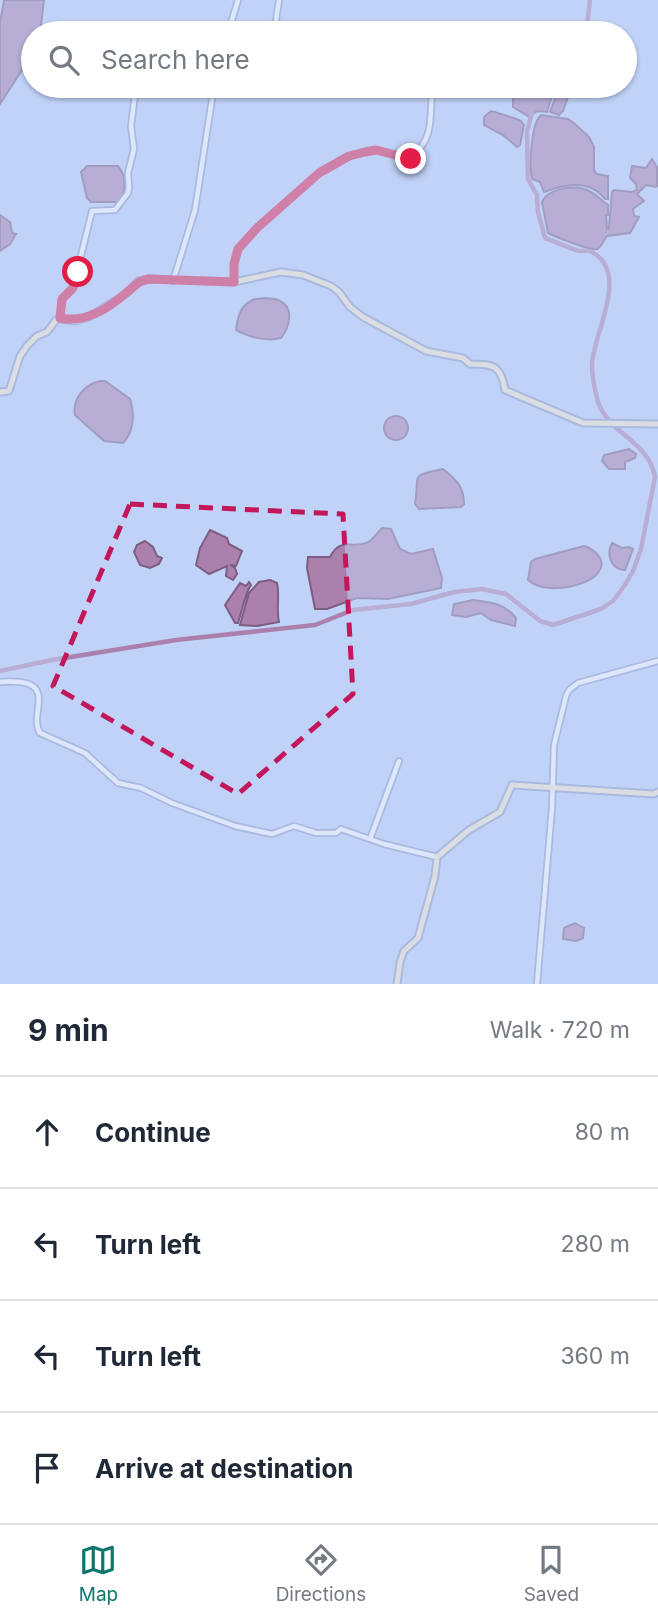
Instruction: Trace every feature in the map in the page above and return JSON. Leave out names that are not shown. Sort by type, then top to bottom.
[{"type":"street","points":[[232,21],[238,0]]},
{"type":"street","points":[[276,21],[279,0]]},
{"type":"street","points":[[60,318],[62,299],[73,288],[78,272],[92,211],[115,210],[128,193],[128,173],[134,149],[131,126],[134,98]]},
{"type":"street","points":[[173,281],[195,210],[212,98]]},
{"type":"street","points":[[234,282],[234,264],[238,249],[257,228],[319,173],[349,156],[376,150],[411,159],[421,149],[432,118],[433,98]]},
{"type":"street","points":[[0,392],[9,391],[20,356],[27,346],[47,332],[56,320],[60,318],[75,321],[89,317],[127,293],[138,281],[149,279],[234,282],[281,272],[303,275],[321,282],[339,292],[350,307],[373,323],[426,351],[463,358],[470,364],[488,364],[498,369],[503,376],[505,390],[549,411],[583,423],[657,424]]},
{"type":"street","points":[[537,984],[554,746],[569,690],[586,680],[658,661]]},
{"type":"street","points":[[0,682],[23,683],[36,690],[41,700],[37,725],[40,733],[85,753],[118,783],[141,788],[194,812],[255,831],[272,834],[294,826],[329,834],[341,829],[437,857]]},
{"type":"street","points":[[370,839],[398,761]]},
{"type":"street","points":[[397,984],[404,951],[418,938],[435,876],[437,857],[469,830],[500,812],[512,785],[654,794],[658,792]]},
{"type":"highlighted area","points":[[130,504],[343,514],[353,694],[238,794],[53,686]]},
{"type":"shaded area","points":[[4,0],[44,0],[41,21],[21,21],[21,72],[0,104],[0,23]]},
{"type":"shaded area","points":[[513,98],[551,98],[547,112],[538,111],[528,116],[513,107]]},
{"type":"shaded area","points":[[555,98],[568,98],[559,115],[550,112]]},
{"type":"shaded area","points":[[491,111],[521,121],[524,125],[520,145],[517,147],[503,135],[484,125],[484,117]]},
{"type":"shaded area","points":[[541,115],[568,119],[589,137],[594,147],[594,170],[597,174],[608,176],[608,199],[592,188],[576,185],[544,192],[540,182],[532,179],[533,136]]},
{"type":"shaded area","points":[[652,159],[657,167],[657,186],[646,185],[637,194],[644,201],[633,209],[634,216],[639,217],[630,233],[607,236],[600,247],[594,249],[548,233],[542,202],[550,193],[577,188],[594,194],[608,205],[607,229],[612,192],[637,190],[636,184],[630,178],[632,166],[646,168]]},
{"type":"shaded area","points":[[87,166],[118,166],[124,184],[119,202],[91,202],[87,198],[81,172]]},
{"type":"shaded area","points":[[0,215],[10,222],[12,233],[16,234],[10,244],[0,251]]},
{"type":"shaded area","points":[[255,299],[274,299],[288,308],[288,324],[281,338],[258,338],[236,330],[241,311]]},
{"type":"shaded area","points":[[105,381],[130,399],[132,422],[127,439],[123,443],[104,441],[75,415],[76,403],[81,393],[89,385]]},
{"type":"shaded area","points":[[396,416],[405,419],[408,428],[405,437],[396,440],[387,437],[384,428],[387,419]]},
{"type":"shaded area","points":[[629,449],[636,454],[635,458],[625,462],[625,469],[609,469],[602,461],[604,455]]},
{"type":"shaded area","points":[[443,469],[458,484],[463,493],[464,504],[461,507],[419,509],[415,504],[418,478],[425,473]]},
{"type":"shaded area","points":[[382,528],[391,529],[400,549],[411,554],[433,549],[442,578],[441,588],[388,599],[357,598],[327,609],[315,609],[307,568],[308,557],[330,557],[334,550],[343,545],[364,544]]},
{"type":"shaded area","points":[[210,530],[227,538],[229,544],[242,551],[236,566],[230,565],[235,568],[237,574],[233,580],[226,576],[227,566],[209,574],[196,565],[200,548]]},
{"type":"shaded area","points":[[145,541],[153,547],[157,556],[162,558],[159,564],[150,568],[140,565],[134,552],[137,545]]},
{"type":"shaded area","points":[[612,543],[633,549],[625,570],[616,567],[611,561]]},
{"type":"shaded area","points":[[584,546],[598,555],[602,564],[590,579],[565,587],[551,588],[538,586],[528,580],[531,562],[535,559]]},
{"type":"shaded area","points":[[270,580],[277,583],[279,622],[257,626],[240,625],[249,593],[259,582]]},
{"type":"shaded area","points":[[249,582],[251,585],[238,623],[235,623],[225,605],[240,583],[246,586]]},
{"type":"shaded area","points":[[473,600],[507,609],[516,618],[515,626],[491,620],[481,613],[466,617],[452,615],[454,604]]},
{"type":"shaded area","points":[[575,923],[584,928],[583,938],[576,941],[563,939],[564,928]]},
{"type":"waterway","points":[[587,21],[590,0]]},
{"type":"waterway","points":[[0,671],[176,640],[315,625],[353,610],[411,604],[454,592],[482,589],[506,594],[540,621],[553,625],[601,609],[613,601],[633,571],[641,549],[655,477],[645,454],[611,422],[598,402],[592,365],[606,308],[609,277],[605,264],[593,252],[578,251],[545,238],[538,212],[537,195],[528,179],[527,132],[532,112]]},
{"type":"route","points":[[78,272],[73,288],[62,299],[60,318],[75,321],[89,317],[127,293],[138,281],[149,279],[234,282],[234,264],[238,249],[257,228],[319,173],[349,156],[376,150],[411,159]]}]
